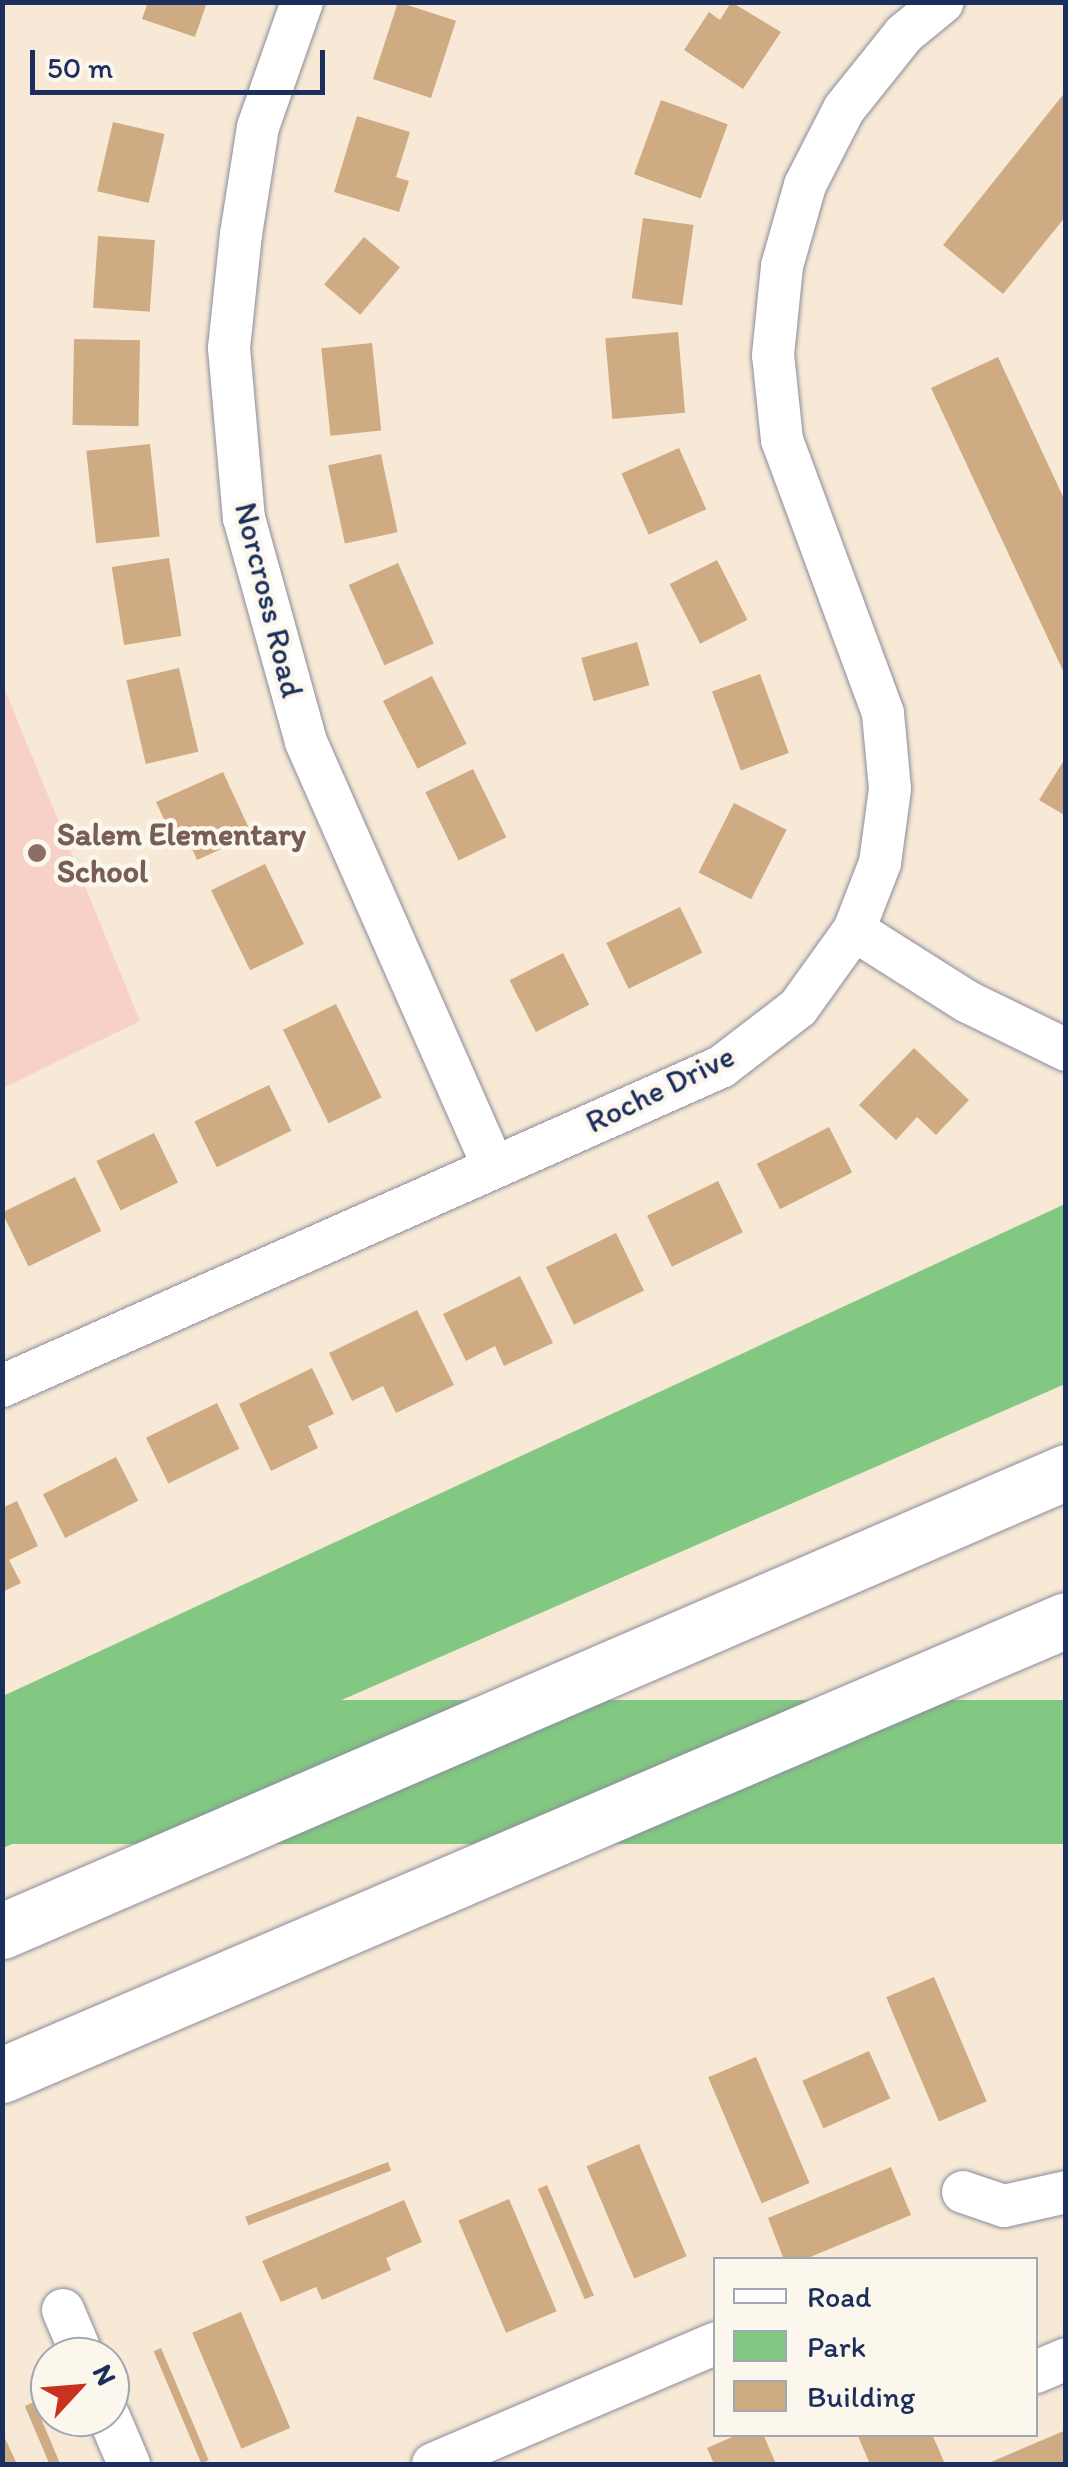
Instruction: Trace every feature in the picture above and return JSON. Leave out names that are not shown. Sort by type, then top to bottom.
[{"type":"highway","points":[[2,1931],[1066,1472]]},
{"type":"highway","points":[[2,2075],[1066,1620]]},
{"type":"street","name":"Norcross Road","points":[[302,2],[258,127],[239,254],[229,348],[244,518],[306,742],[493,1166]]},
{"type":"street","name":"Roche Drive","points":[[2,1386],[721,1067],[798,1008],[854,930],[880,863],[890,789],[883,714],[782,440],[773,355],[782,266],[805,184],[844,109],[904,34],[943,2]]},
{"type":"street","points":[[854,930],[968,1002],[1066,1050]]},
{"type":"street","points":[[964,2192],[1004,2206],[1066,2192]]},
{"type":"street","points":[[63,2310],[74,2337]]},
{"type":"street","points":[[434,2464],[713,2344]]},
{"type":"street","points":[[1038,2371],[1066,2359]]},
{"type":"street","points":[[118,2437],[129,2464]]},
{"type":"shaded area","name":"Salem Elementary School","points":[[3,685],[140,1021],[2,1088]]},
{"type":"green space","points":[[1065,1204],[1065,1384],[3,1848],[3,1696]]},
{"type":"green space","points":[[2,1700],[1065,1700],[1065,1844],[2,1844]]},
{"type":"building","points":[[148,2],[207,2],[195,37],[142,19]]},
{"type":"building","points":[[398,2],[456,21],[431,98],[373,79]]},
{"type":"building","points":[[731,2],[781,32],[743,89],[684,50],[709,12],[720,20]]},
{"type":"building","points":[[1066,91],[1066,216],[1003,294],[943,245]]},
{"type":"building","points":[[661,100],[728,124],[701,199],[634,174]]},
{"type":"building","points":[[357,116],[410,132],[396,177],[409,181],[399,212],[334,192]]},
{"type":"building","points":[[113,122],[165,134],[149,203],[97,191]]},
{"type":"building","points":[[643,218],[694,225],[682,305],[632,298]]},
{"type":"building","points":[[98,236],[155,240],[150,312],[93,308]]},
{"type":"building","points":[[364,237],[400,267],[360,315],[324,284]]},
{"type":"building","points":[[678,332],[685,413],[612,419],[605,338]]},
{"type":"building","points":[[74,339],[140,340],[138,426],[72,425]]},
{"type":"building","points":[[372,343],[381,431],[330,436],[321,348]]},
{"type":"building","points":[[998,357],[1066,503],[1066,677],[931,388]]},
{"type":"building","points":[[150,444],[160,536],[96,543],[86,451]]},
{"type":"building","points":[[679,448],[706,509],[649,535],[621,474]]},
{"type":"building","points":[[381,454],[398,532],[345,543],[328,465]]},
{"type":"building","points":[[169,558],[181,636],[124,645],[112,567]]},
{"type":"building","points":[[717,560],[747,620],[700,644],[670,584]]},
{"type":"building","points":[[398,563],[434,643],[384,665],[349,585]]},
{"type":"building","points":[[637,642],[649,685],[594,701],[581,658]]},
{"type":"building","points":[[179,668],[198,752],[146,764],[126,680]]},
{"type":"building","points":[[760,674],[789,753],[741,770],[712,691]]},
{"type":"building","points":[[432,676],[467,744],[417,769],[383,701]]},
{"type":"building","points":[[1066,757],[1066,816],[1039,800]]},
{"type":"building","points":[[473,769],[506,837],[459,861],[425,792]]},
{"type":"building","points":[[223,772],[252,835],[197,860],[188,839],[176,845],[156,802]]},
{"type":"building","points":[[734,803],[787,830],[751,899],[699,872]]},
{"type":"building","points":[[265,864],[304,944],[250,970],[211,890]]},
{"type":"building","points":[[680,907],[702,953],[629,989],[606,943]]},
{"type":"building","points":[[563,953],[589,1005],[536,1032],[510,980]]},
{"type":"building","points":[[336,1004],[382,1097],[329,1123],[283,1030]]},
{"type":"building","points":[[914,1048],[969,1100],[936,1135],[917,1117],[896,1140],[859,1105]]},
{"type":"building","points":[[269,1085],[291,1131],[217,1167],[194,1121]]},
{"type":"building","points":[[829,1127],[852,1172],[780,1209],[757,1164]]},
{"type":"building","points":[[154,1133],[178,1182],[121,1210],[96,1161]]},
{"type":"building","points":[[75,1177],[101,1231],[28,1266],[2,1213]]},
{"type":"building","points":[[718,1181],[743,1232],[672,1267],[647,1216]]},
{"type":"building","points":[[616,1233],[644,1291],[574,1325],[546,1267]]},
{"type":"building","points":[[520,1276],[553,1343],[504,1366],[495,1346],[466,1361],[443,1314]]},
{"type":"building","points":[[417,1310],[454,1385],[396,1413],[383,1386],[352,1401],[329,1353]]},
{"type":"building","points":[[312,1368],[334,1414],[308,1426],[318,1448],[271,1471],[239,1404]]},
{"type":"building","points":[[217,1403],[239,1449],[168,1483],[146,1438]]},
{"type":"building","points":[[116,1457],[138,1501],[65,1538],[43,1494]]},
{"type":"building","points":[[17,1501],[38,1546],[9,1560],[21,1583],[2,1592],[2,1508]]},
{"type":"building","points":[[934,1977],[987,2101],[939,2122],[886,1997]]},
{"type":"building","points":[[869,2051],[890,2099],[823,2128],[802,2081]]},
{"type":"building","points":[[756,2057],[810,2183],[762,2203],[708,2077]]},
{"type":"building","points":[[639,2144],[687,2256],[634,2279],[587,2166]]},
{"type":"building","points":[[388,2162],[391,2170],[248,2225],[245,2217]]},
{"type":"building","points":[[891,2167],[911,2215],[810,2257],[783,2257],[768,2218]]},
{"type":"building","points":[[547,2185],[594,2295],[585,2299],[538,2189]]},
{"type":"building","points":[[509,2199],[557,2311],[506,2333],[458,2220]]},
{"type":"building","points":[[404,2200],[422,2242],[386,2258],[391,2270],[322,2300],[316,2287],[281,2302],[262,2261]]},
{"type":"building","points":[[241,2312],[290,2428],[241,2449],[192,2333]]},
{"type":"building","points":[[161,2348],[209,2460],[201,2463],[154,2351]]},
{"type":"building","points":[[1066,2430],[1066,2464],[986,2464]]},
{"type":"building","points":[[2,2432],[17,2464],[2,2464]]},
{"type":"building","points":[[38,2437],[49,2437],[59,2464],[49,2464]]},
{"type":"building","points":[[732,2437],[764,2437],[776,2464],[714,2464],[707,2448]]},
{"type":"building","points":[[858,2437],[933,2437],[945,2464],[870,2464]]},
{"type":"place","name":"Salem Elementary School","points":[[37,853]]}]
